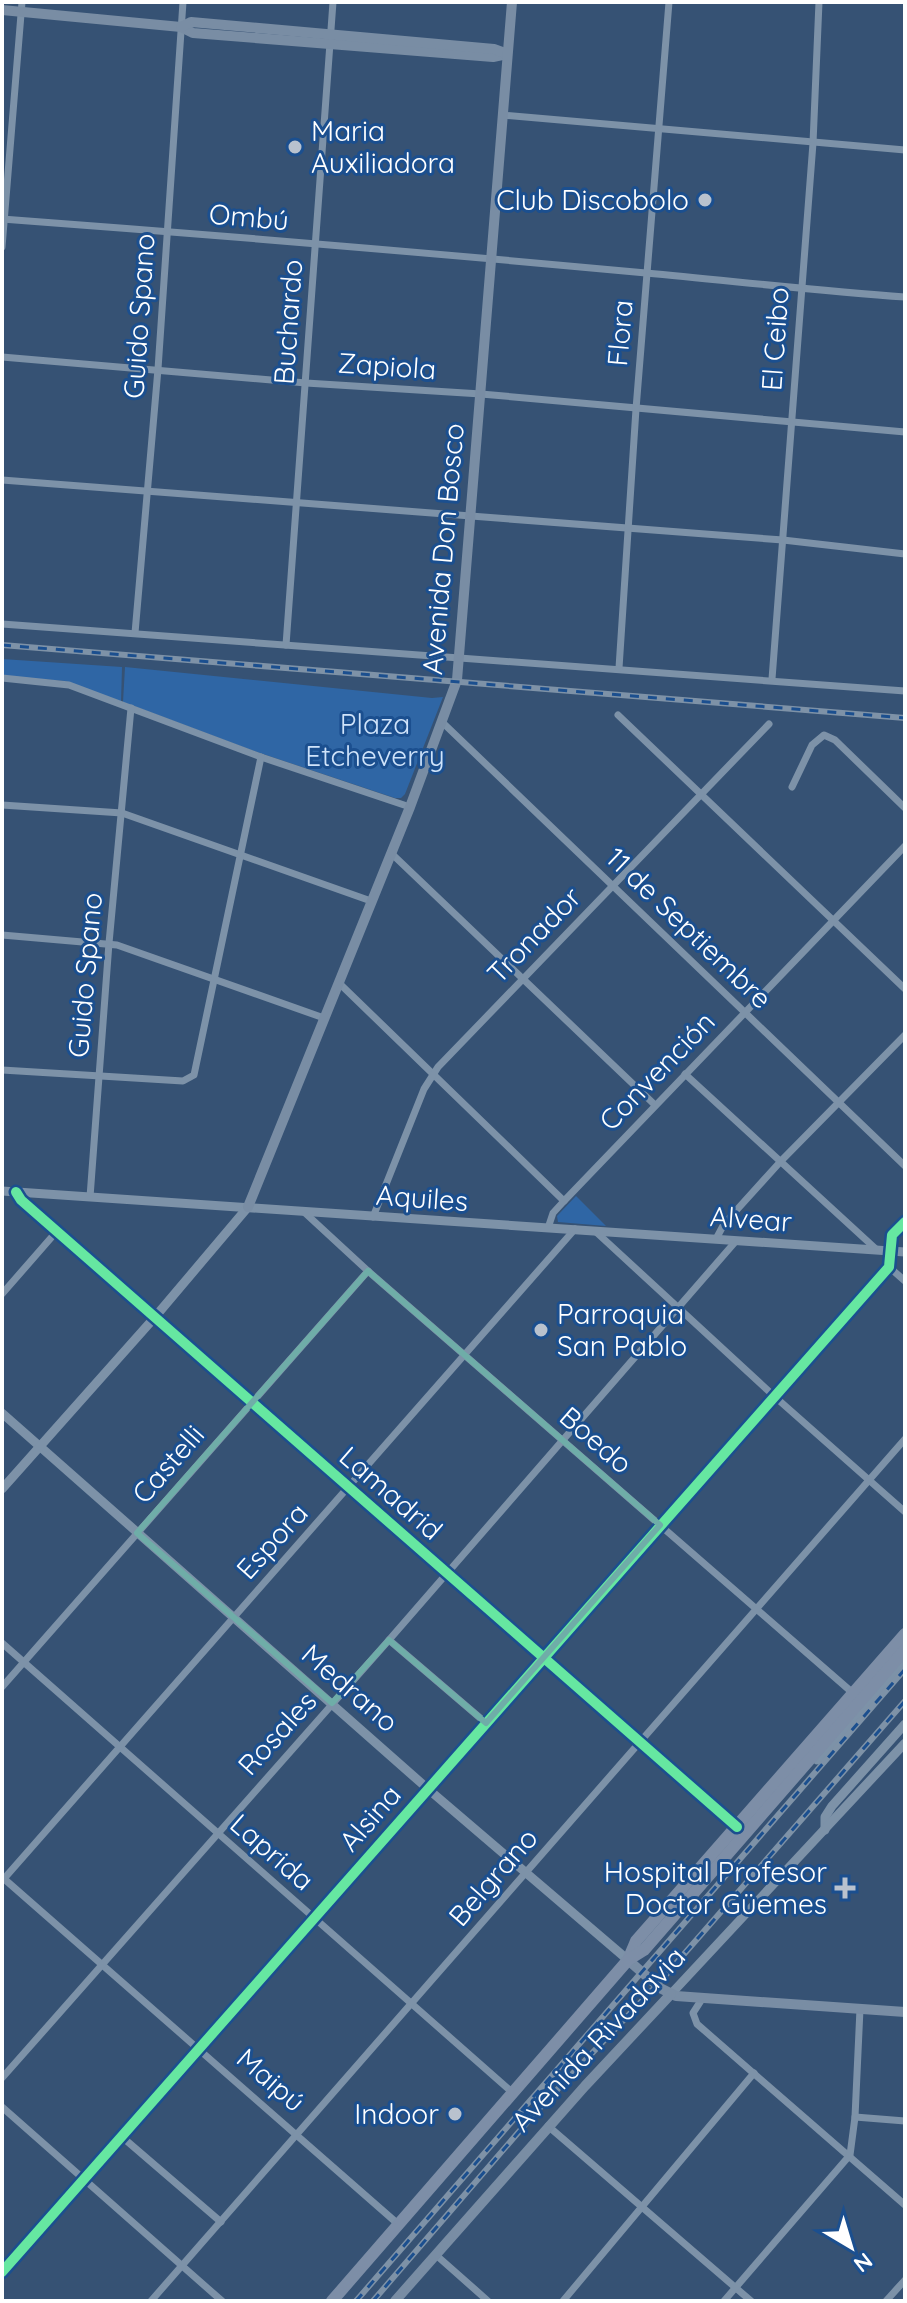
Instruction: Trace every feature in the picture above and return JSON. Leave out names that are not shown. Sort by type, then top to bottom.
[{"type":"main road","name":"Avenida Don Bosco","points":[[248,1207],[410,807],[455,687],[472,518],[512,2]]},
{"type":"main road","points":[[2,10],[22,7],[181,27],[191,22],[330,39],[494,49],[507,54]]},
{"type":"main road","name":"Avenida Rivadavia","points":[[332,2301],[628,1960],[644,1950],[858,1697],[905,1634]]},
{"type":"main road","name":"Avenida Rivadavia","points":[[628,1960],[636,1941],[737,1827],[905,1650]]},
{"type":"main road","name":"Medrano","points":[[628,1960],[671,1994]]},
{"type":"main road","points":[[671,1994],[702,1999],[905,2012]]},
{"type":"main road","name":"Avenida Rivadavia","points":[[395,2301],[548,2126],[671,1994]]},
{"type":"street","name":"Guido Spano","points":[[135,633],[158,369],[183,2]]},
{"type":"street","name":"Buchardo","points":[[286,645],[333,2]]},
{"type":"street","name":"Flora","points":[[619,668],[627,528],[669,2]]},
{"type":"street","name":"El Ceibo","points":[[772,679],[813,143],[819,2]]},
{"type":"street","points":[[2,247],[22,7]]},
{"type":"street","points":[[502,115],[905,150]]},
{"type":"street","name":"Ombú","points":[[3,219],[905,297]]},
{"type":"street","name":"Zapiola","points":[[2,357],[306,383],[481,394],[905,432]]},
{"type":"street","points":[[2,480],[783,540],[905,554]]},
{"type":"street","points":[[2,624],[905,691]]},
{"type":"street","points":[[2,678],[69,685],[261,757],[410,807]]},
{"type":"street","name":"Guido Spano","points":[[90,1197],[131,708]]},
{"type":"street","points":[[618,715],[905,989]]},
{"type":"street","name":"11 de Septiembre","points":[[442,722],[905,1166]]},
{"type":"street","name":"Tronador","points":[[434,1074],[769,724]]},
{"type":"street","points":[[792,787],[812,745],[824,735],[835,740],[905,808]]},
{"type":"street","points":[[2,1070],[183,1081],[191,1077],[195,1071],[215,980],[261,757]]},
{"type":"street","points":[[2,805],[122,813],[371,901]]},
{"type":"street","name":"Convención","points":[[548,1228],[553,1213],[564,1201],[905,846]]},
{"type":"street","points":[[391,853],[655,1105]]},
{"type":"street","points":[[2,935],[109,943],[324,1018]]},
{"type":"street","points":[[339,983],[564,1201]]},
{"type":"street","points":[[716,1239],[724,1224],[781,1161],[905,1035]]},
{"type":"street","points":[[373,1217],[424,1089],[434,1074]]},
{"type":"street","points":[[685,1074],[877,1250]]},
{"type":"street","name":"Aquiles","points":[[2,1191],[594,1230]]},
{"type":"street","name":"Lamadrid","points":[[16,1192],[21,1200],[251,1403],[737,1827]]},
{"type":"street","points":[[2,1489],[248,1207]]},
{"type":"street","name":"Boedo","points":[[304,1212],[858,1697]]},
{"type":"street","points":[[905,1222],[892,1235],[889,1267],[905,1281]]},
{"type":"street","name":"Espora","points":[[3,1879],[575,1229]]},
{"type":"street","points":[[594,1230],[905,1512]]},
{"type":"street","name":"Alvear","points":[[594,1230],[905,1252]]},
{"type":"street","points":[[2,1294],[57,1231]]},
{"type":"street","name":"Rosales","points":[[2,2078],[736,1241]]},
{"type":"street","name":"Alsina","points":[[2,2272],[889,1267]]},
{"type":"street","name":"Castelli","points":[[2,1687],[368,1271]]},
{"type":"street","name":"Medrano","points":[[2,1413],[428,1789],[628,1960]]},
{"type":"street","name":"Belgrano","points":[[151,2301],[905,1439]]},
{"type":"street","points":[[389,1640],[486,1723]]},
{"type":"street","name":"Laprida","points":[[2,1643],[513,2093]]},
{"type":"street","points":[[781,1790],[804,1774],[905,1663]]},
{"type":"street","points":[[825,1830],[825,1817],[832,1806],[905,1724]]},
{"type":"street","name":"Avenida Rivadavia","points":[[671,1994],[905,1743]]},
{"type":"street","name":"Maipú","points":[[3,1879],[398,2224]]},
{"type":"street","points":[[702,1999],[693,2013],[697,2024],[905,2205]]},
{"type":"street","points":[[724,2301],[850,2155],[860,2009]]},
{"type":"street","points":[[563,2301],[754,2073]]},
{"type":"street","points":[[2,2107],[222,2301]]},
{"type":"street","points":[[855,2117],[905,2121]]},
{"type":"street","points":[[548,2126],[751,2301]]},
{"type":"street","points":[[121,2136],[221,2222]]},
{"type":"street","points":[[436,2255],[488,2301]]},
{"type":"street","points":[[886,2301],[905,2280]]},
{"type":"highlighted area","points":[[368,1271],[660,1525],[486,1723],[389,1640],[332,1703],[137,1533]]},
{"type":"green space","points":[[2,659],[122,667],[121,702],[65,681],[2,676]]},
{"type":"green space","name":"Plaza Etcheverry","points":[[125,667],[443,697],[405,794],[395,798],[251,750],[123,702]]},
{"type":"green space","points":[[576,1196],[606,1226],[558,1222],[557,1216]]},
{"type":"railway","points":[[2,645],[905,718]]},
{"type":"railway","points":[[356,2301],[905,1669]]},
{"type":"railway","points":[[373,2301],[535,2113],[657,1985],[905,1701]]},
{"type":"cycle path","points":[[16,1192],[21,1200],[737,1827]]},
{"type":"cycle path","points":[[2,2272],[889,1267],[892,1235],[905,1222]]},
{"type":"place","name":"Maria Auxiliadora","points":[[295,147]]},
{"type":"place","name":"Club Discobolo","points":[[705,200]]},
{"type":"place","name":"Parroquia San Pablo","points":[[541,1330]]},
{"type":"place","name":"Hospital Profesor Doctor Güemes","points":[[845,1888]]},
{"type":"place","name":"Indoor","points":[[455,2114]]}]
